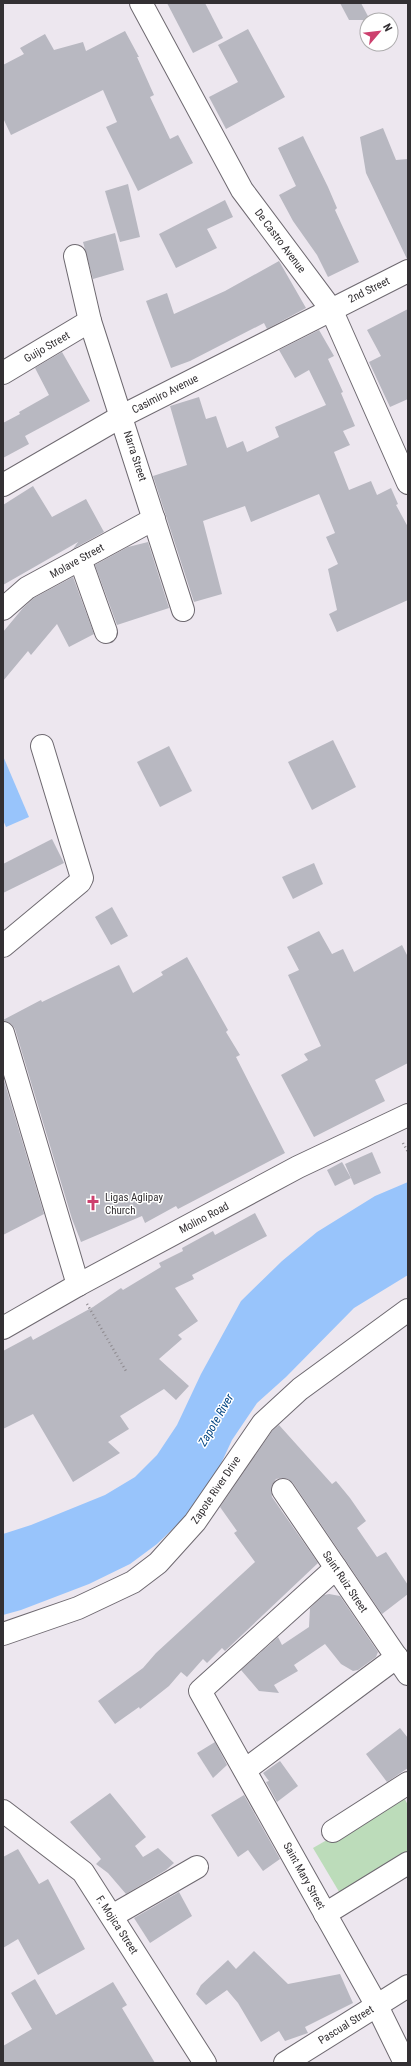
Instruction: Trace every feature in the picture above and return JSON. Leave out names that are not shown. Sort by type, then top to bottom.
[{"type":"street","name":"De Castro Avenue","points":[[142,3],[242,190],[331,309],[408,483]]},
{"type":"street","name":"Narra Street","points":[[75,256],[90,321],[122,416],[183,610]]},
{"type":"street","name":"2nd Street","points":[[331,309],[408,271]]},
{"type":"street","name":"Casimiro Avenue","points":[[3,485],[122,416],[331,309]]},
{"type":"street","name":"Guijo Street","points":[[5,365],[90,321]]},
{"type":"street","name":"Molave Street","points":[[3,609],[27,588],[154,519]]},
{"type":"street","points":[[80,559],[106,632]]},
{"type":"street","points":[[3,946],[80,882],[82,878],[42,746]]},
{"type":"street","points":[[3,1033],[78,1285]]},
{"type":"street","name":"Molino Road","points":[[3,1328],[78,1285],[298,1167],[408,1115]]},
{"type":"street","name":"Zapote River Drive","points":[[3,1634],[78,1608],[133,1582],[158,1563],[195,1522],[263,1423],[300,1388],[408,1310]]},
{"type":"street","name":"Saint Ruiz Street","points":[[283,1490],[402,1666]]},
{"type":"street","name":"Saint Mary Street","points":[[336,1568],[200,1691],[377,2006],[405,2063]]},
{"type":"street","points":[[244,1770],[402,1666]]},
{"type":"street","points":[[333,1832],[408,1783]]},
{"type":"street","name":"F. Mojica Street","points":[[3,1811],[83,1872],[205,2063]]},
{"type":"street","points":[[325,1914],[408,1863]]},
{"type":"street","points":[[112,1916],[197,1867]]},
{"type":"street","name":"Pascual Street","points":[[284,2063],[408,1986]]},
{"type":"path","points":[[78,1285],[126,1371]]},
{"type":"green space","points":[[403,1796],[408,1805],[408,1855],[341,1895],[313,1848]]},
{"type":"water","points":[[3,756],[29,817],[6,827],[3,820]]},
{"type":"water","name":"Zapote River","points":[[408,1182],[408,1275],[354,1308],[286,1377],[257,1403],[232,1440],[218,1470],[182,1520],[157,1544],[130,1564],[89,1584],[21,1610],[3,1615],[3,1534],[31,1525],[105,1495],[135,1477],[157,1455],[177,1425],[201,1374],[241,1301],[282,1261],[317,1232],[375,1196]]},
{"type":"building","points":[[167,3],[205,3],[223,38],[193,53]]},
{"type":"building","points":[[340,3],[361,3],[366,12],[359,12],[359,20],[349,20]]},
{"type":"building","points":[[248,29],[285,97],[226,129],[209,97],[238,82],[218,45]]},
{"type":"building","points":[[125,31],[139,57],[137,57],[154,95],[150,97],[170,139],[178,135],[193,163],[138,191],[106,127],[117,122],[103,90],[11,135],[3,118],[3,65],[24,54],[20,48],[45,34],[54,50],[83,42],[86,51]]},
{"type":"building","points":[[383,128],[396,160],[408,159],[407,259],[366,173],[360,137]]},
{"type":"building","points":[[303,136],[328,187],[337,208],[335,210],[359,262],[328,277],[317,255],[293,221],[279,195],[296,186],[278,148]]},
{"type":"building","points":[[128,184],[140,237],[120,242],[105,191]]},
{"type":"building","points":[[225,200],[233,217],[207,229],[217,248],[176,268],[159,234]]},
{"type":"building","points":[[115,233],[124,270],[93,279],[83,242]]},
{"type":"building","points":[[279,261],[306,308],[267,329],[264,323],[190,361],[171,368],[146,301],[167,293],[174,314],[225,291]]},
{"type":"building","points":[[408,309],[408,399],[390,407],[369,362],[381,356],[367,330]]},
{"type":"building","points":[[319,330],[334,356],[328,359],[343,392],[341,393],[355,426],[343,431],[350,445],[334,452],[349,490],[371,481],[377,495],[391,488],[398,504],[396,505],[408,527],[408,600],[337,632],[329,614],[337,610],[328,569],[338,564],[326,537],[335,533],[319,494],[251,522],[245,506],[203,521],[222,594],[194,602],[153,476],[187,465],[170,406],[199,397],[206,419],[216,416],[227,448],[243,441],[247,452],[279,437],[275,427],[326,405],[309,370],[295,378],[279,350]]},
{"type":"building","points":[[62,352],[90,401],[25,436],[29,444],[3,458],[3,423],[49,395],[35,368]]},
{"type":"building","points":[[33,486],[52,517],[86,499],[104,532],[73,549],[78,542],[3,585],[3,505]]},
{"type":"building","points":[[148,542],[169,608],[117,625],[95,565],[128,547]]},
{"type":"building","points":[[73,577],[94,634],[69,647],[57,624],[31,655],[28,651],[3,681],[3,632],[23,608],[34,598]]},
{"type":"building","points":[[333,740],[356,787],[312,810],[288,762]]},
{"type":"building","points":[[169,746],[192,791],[160,807],[137,762]]},
{"type":"building","points":[[52,839],[64,863],[3,893],[3,864]]},
{"type":"building","points":[[314,863],[323,884],[293,899],[282,877]]},
{"type":"building","points":[[112,907],[128,936],[111,945],[95,917]]},
{"type":"building","points":[[319,931],[332,954],[343,949],[354,972],[402,945],[408,957],[408,1063],[375,1080],[385,1101],[314,1137],[281,1075],[308,1060],[304,1054],[321,1046],[288,975],[299,970],[287,947]]},
{"type":"building","points":[[187,957],[228,1030],[226,1032],[240,1055],[236,1057],[285,1153],[178,1209],[176,1206],[145,1223],[142,1216],[81,1242],[72,1219],[15,1029],[11,1024],[3,1020],[41,1000],[42,1002],[119,965],[133,993],[163,975],[161,972]]},
{"type":"building","points":[[3,1077],[44,1214],[3,1235]]},
{"type":"building","points":[[372,1152],[381,1173],[354,1185],[345,1164]]},
{"type":"building","points":[[342,1162],[351,1178],[335,1186],[327,1170]]},
{"type":"building","points":[[255,1213],[267,1236],[192,1275],[194,1279],[175,1288],[198,1321],[178,1335],[182,1339],[159,1359],[189,1386],[176,1400],[164,1389],[120,1416],[129,1429],[108,1442],[120,1453],[73,1482],[33,1414],[3,1429],[3,1351],[31,1336],[33,1340],[93,1307],[121,1288],[123,1290],[161,1267],[159,1263],[183,1251],[182,1248],[213,1231],[215,1235]]},
{"type":"building","points":[[279,1425],[332,1484],[336,1481],[350,1498],[366,1521],[357,1528],[377,1557],[386,1552],[408,1585],[408,1594],[382,1614],[293,1483],[288,1479],[276,1479],[272,1485],[272,1497],[318,1563],[225,1651],[222,1648],[207,1663],[203,1659],[187,1677],[181,1672],[169,1686],[140,1709],[139,1707],[115,1724],[98,1701],[143,1668],[156,1653],[255,1562],[234,1533],[237,1531],[220,1507],[272,1431]]},
{"type":"building","points":[[329,1594],[340,1596],[378,1652],[376,1657],[358,1670],[353,1671],[341,1664],[325,1644],[294,1665],[298,1671],[274,1685],[279,1693],[259,1691],[241,1670],[278,1637],[282,1645],[309,1627],[310,1608],[324,1595]]},
{"type":"building","points":[[400,1728],[408,1738],[408,1768],[387,1782],[366,1754]]},
{"type":"building","points":[[215,1742],[227,1765],[213,1778],[197,1753]]},
{"type":"building","points":[[280,1761],[298,1786],[277,1802],[266,1782],[269,1781],[263,1773]]},
{"type":"building","points":[[110,1793],[146,1837],[135,1846],[143,1857],[158,1848],[174,1863],[166,1870],[126,1894],[108,1873],[96,1864],[101,1859],[70,1822]]},
{"type":"building","points":[[244,1795],[280,1859],[263,1871],[248,1850],[238,1857],[211,1815]]},
{"type":"building","points":[[18,1849],[39,1884],[48,1879],[85,1949],[38,1975],[18,1939],[3,1948],[3,1857]]},
{"type":"building","points":[[179,1892],[192,1916],[150,1943],[134,1918]]},
{"type":"building","points":[[254,1951],[288,1984],[340,1974],[353,2003],[305,2027],[308,2033],[285,2041],[279,2031],[261,2042],[238,2003],[227,1990],[206,2005],[196,1994],[201,1985],[228,1960],[236,1969]]},
{"type":"building","points":[[35,1979],[56,2015],[113,1982],[127,2005],[122,2008],[155,2063],[3,2063],[3,2046],[32,2029],[11,1993]]},
{"type":"place","name":"Ligas Aglipay Church","points":[[93,1203]]}]
